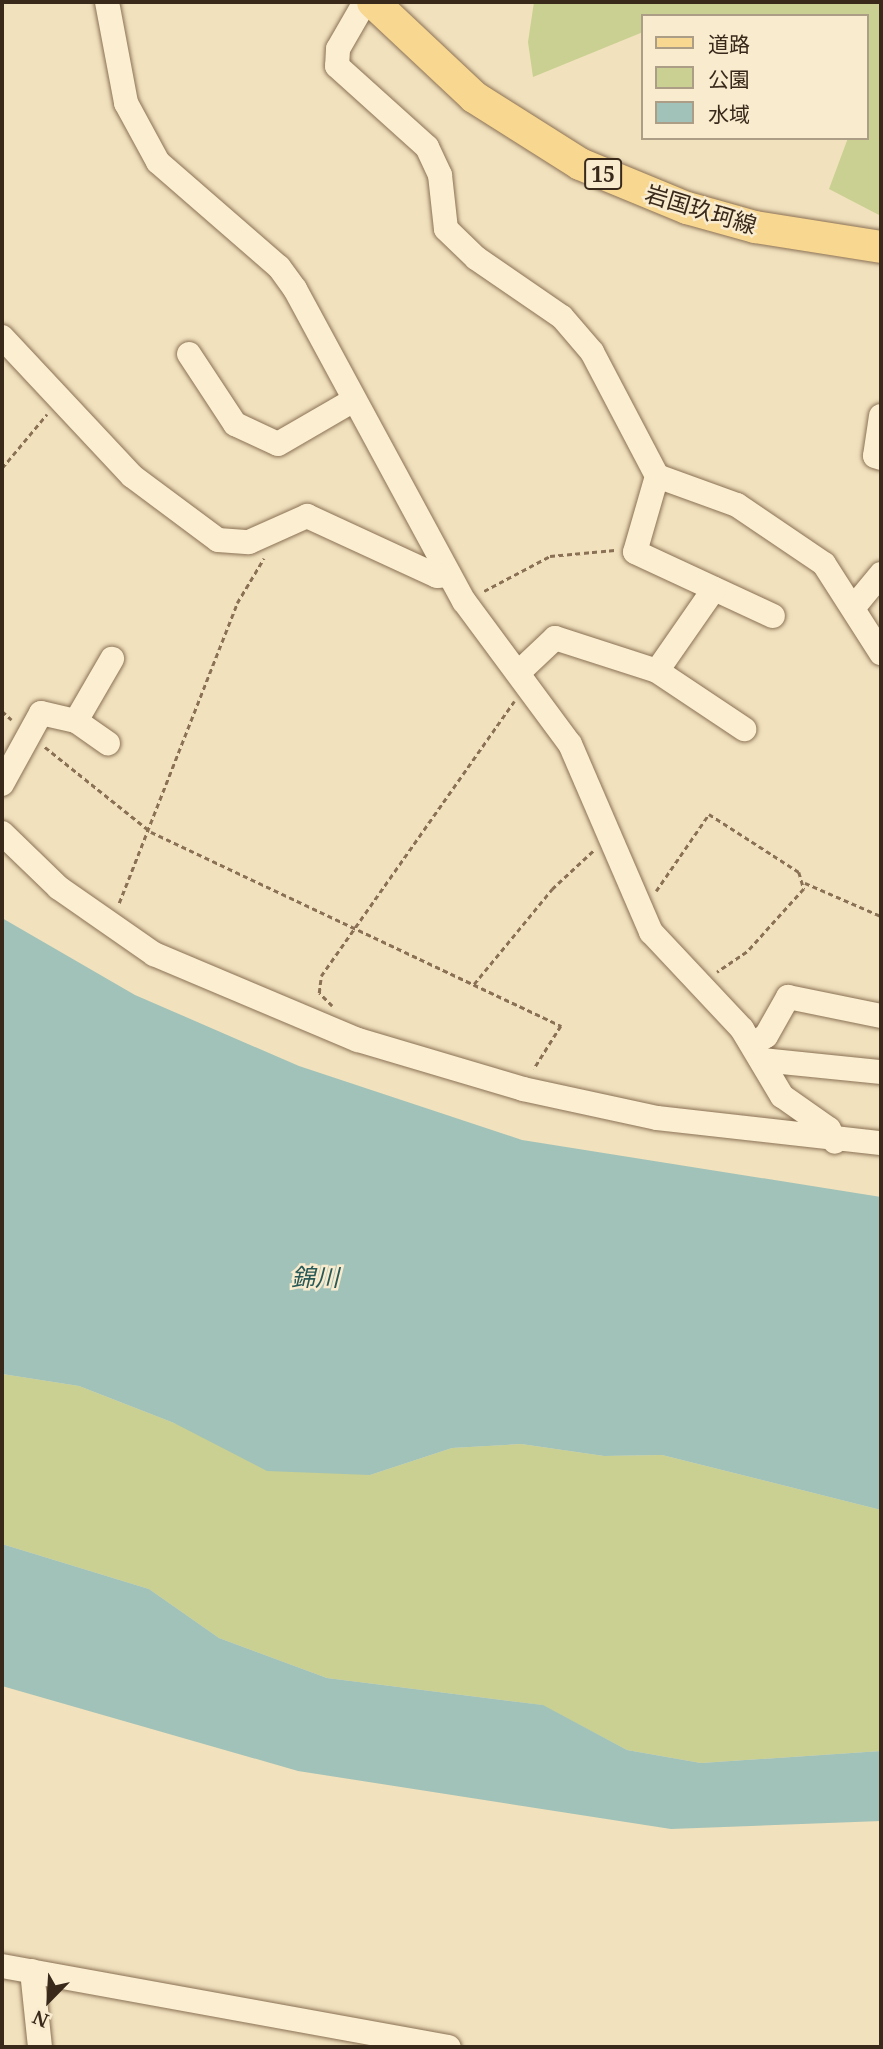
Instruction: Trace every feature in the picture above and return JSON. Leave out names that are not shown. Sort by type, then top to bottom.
[{"type":"main road","name":"岩国玖珂線","points":[[373,2],[474,97],[580,164],[687,208],[755,228],[881,247]]},
{"type":"street","points":[[107,2],[122,90],[158,162],[279,267],[464,601],[570,744],[610,836],[638,911],[757,1052],[782,1096],[829,1129],[835,1142]]},
{"type":"street","points":[[365,2],[338,49],[337,66],[427,147],[440,175],[446,229],[461,246],[562,317],[592,352],[657,475],[772,524],[824,564],[881,653]]},
{"type":"street","points":[[2,337],[132,476],[202,532],[235,545],[307,516],[437,576],[449,575]]},
{"type":"street","points":[[189,354],[235,424],[278,444],[354,400]]},
{"type":"street","points":[[881,416],[875,456],[881,458]]},
{"type":"street","points":[[657,475],[635,552],[773,616]]},
{"type":"street","points":[[853,608],[881,574]]},
{"type":"street","points":[[657,671],[714,589]]},
{"type":"street","points":[[523,679],[555,638],[657,671],[744,729]]},
{"type":"street","points":[[76,721],[113,659]]},
{"type":"street","points":[[2,785],[27,732],[41,713],[76,721],[108,743]]},
{"type":"street","points":[[2,833],[59,888],[154,954],[345,1035],[523,1089],[657,1118],[835,1142],[881,1143]]},
{"type":"street","points":[[757,1052],[788,998],[881,1016]]},
{"type":"street","points":[[757,1052],[881,1072]]},
{"type":"street","points":[[2,1966],[31,1976],[421,2045],[449,2047]]},
{"type":"street","points":[[2,1983],[31,1976]]},
{"type":"street","points":[[31,1976],[40,2047]]},
{"type":"path","points":[[2,468],[60,398]]},
{"type":"path","points":[[125,913],[118,905],[151,832],[208,672],[277,526]]},
{"type":"path","points":[[464,601],[550,556],[578,550],[635,552]]},
{"type":"path","points":[[345,1014],[319,993],[321,976],[523,679]]},
{"type":"path","points":[[27,732],[151,832],[561,1026],[533,1068],[537,1075]]},
{"type":"path","points":[[638,911],[709,814],[805,883],[881,916]]},
{"type":"path","points":[[474,984],[552,889],[610,836]]},
{"type":"path","points":[[700,984],[747,952],[805,883]]},
{"type":"green space","points":[[534,2],[881,2],[881,216],[829,189],[847,140],[869,140],[869,14],[642,14],[642,32],[533,77],[528,42]]},
{"type":"green space","points":[[2,1374],[79,1386],[174,1423],[370,1475],[452,1448],[521,1444],[604,1456],[662,1455],[881,1510],[881,1751],[701,1763],[627,1750],[542,1705],[327,1678],[219,1638],[149,1589],[2,1544]]},
{"type":"water","name":"錦川","points":[[2,918],[135,995],[299,1066],[522,1140],[881,1197],[881,1510],[662,1455],[604,1456],[521,1444],[452,1448],[370,1475],[267,1471],[174,1423],[79,1386],[2,1374]]},
{"type":"water","points":[[2,1544],[149,1589],[219,1638],[327,1678],[543,1705],[627,1750],[701,1763],[881,1751],[881,1821],[671,1829],[298,1771],[2,1686]]}]
